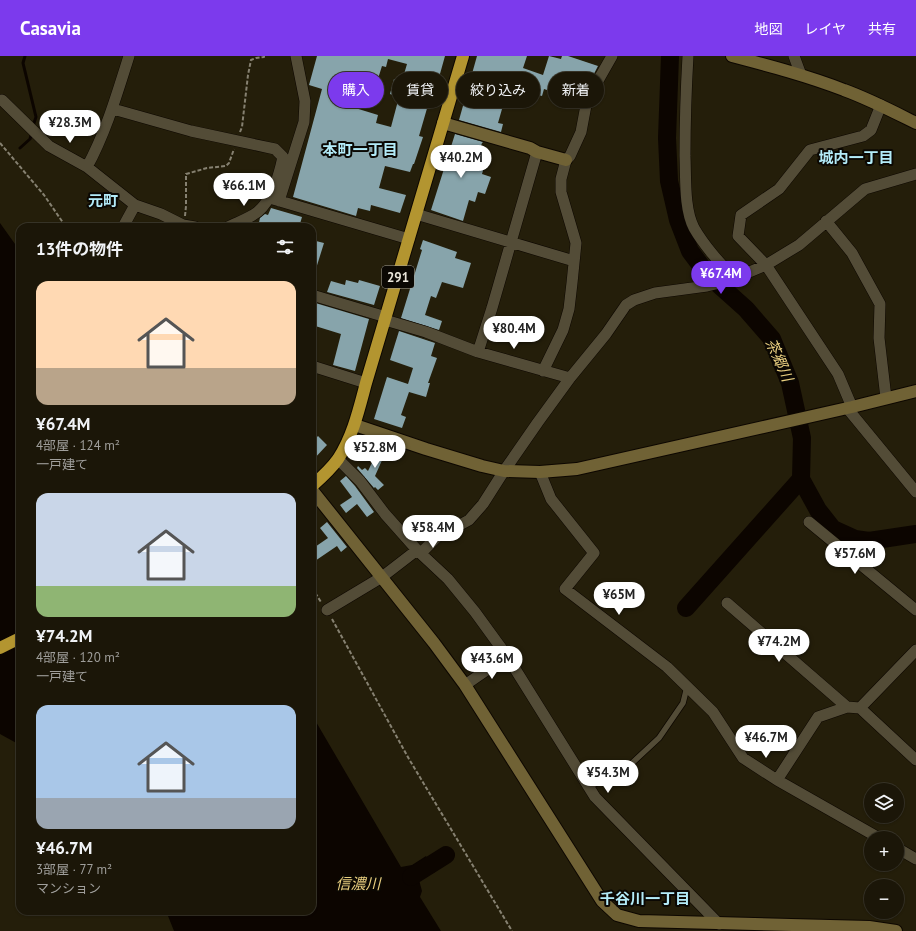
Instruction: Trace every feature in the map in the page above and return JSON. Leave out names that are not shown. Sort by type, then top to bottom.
[{"type":"highway","name":"291","points":[[316,482],[338,459],[355,425],[385,318],[463,56]]},
{"type":"highway","points":[[0,648],[16,640]]},
{"type":"street","points":[[87,167],[113,109],[128,56]]},
{"type":"street","points":[[236,223],[255,214],[275,200],[304,122],[305,101],[296,56]]},
{"type":"street","points":[[544,371],[565,323],[571,296],[576,243],[561,192],[561,179],[566,160],[570,156],[581,132],[587,100],[612,56]]},
{"type":"street","points":[[688,56],[685,112],[686,185],[690,215],[694,228],[704,244],[731,280]]},
{"type":"street","points":[[732,56],[801,75],[842,89],[881,105],[916,123]]},
{"type":"street","points":[[794,56],[801,75]]},
{"type":"street","points":[[2,100],[49,146],[87,167],[135,205],[161,214],[179,223]]},
{"type":"street","points":[[881,105],[871,130],[863,136],[810,150],[779,189],[741,215],[738,236],[766,265],[838,374],[849,407],[916,492]]},
{"type":"street","points":[[113,109],[191,131],[275,150],[282,157],[275,200]]},
{"type":"street","points":[[443,124],[530,148],[538,152],[566,160]]},
{"type":"street","points":[[478,352],[538,152]]},
{"type":"street","points":[[327,610],[382,577],[419,551],[444,530],[456,527],[469,520],[483,504],[504,471],[570,378],[606,334],[626,305],[634,300],[655,293],[707,286],[731,280],[766,265],[799,245],[865,189],[916,174]]},
{"type":"street","points":[[275,200],[409,239]]},
{"type":"street","points":[[125,223],[135,205]]},
{"type":"street","points":[[416,214],[574,261]]},
{"type":"street","points":[[826,221],[852,253],[880,304],[880,338],[886,398]]},
{"type":"street","points":[[316,296],[426,332],[478,352],[570,378]]},
{"type":"street","points":[[316,367],[366,383]]},
{"type":"street","points":[[355,425],[426,450],[482,466],[504,471],[540,472],[577,469],[916,391]]},
{"type":"street","points":[[338,459],[360,481],[385,514],[462,595],[506,656],[595,797],[711,926]]},
{"type":"street","points":[[540,472],[552,499],[594,553],[565,589],[667,667],[713,712],[743,758],[777,780],[867,831]]},
{"type":"street","points":[[316,495],[434,643],[465,685],[602,901],[617,915],[639,921],[711,926],[757,928],[869,927],[896,931]]},
{"type":"street","points":[[810,522],[916,610]]},
{"type":"street","points":[[726,603],[847,707]]},
{"type":"street","points":[[860,708],[916,650]]},
{"type":"street","points":[[465,685],[506,656]]},
{"type":"street","points":[[777,780],[818,718],[847,707],[860,708],[916,760]]},
{"type":"street","points":[[904,852],[916,859]]},
{"type":"lane","points":[[589,787],[631,764],[659,738],[683,703],[687,687]]},
{"type":"path","points":[[0,143],[44,195],[63,223]]},
{"type":"path","points":[[316,594],[327,610],[408,759],[512,931]]},
{"type":"water","points":[[0,223],[16,245],[16,743],[0,734]]},
{"type":"water","name":"信濃川","points":[[316,722],[401,867],[412,865],[426,856],[435,872],[419,880],[422,891],[420,897],[441,931],[174,931],[168,915],[316,915]]},
{"type":"building","points":[[317,56],[445,56],[441,72],[405,72],[407,64],[388,59],[386,67],[382,66],[380,72],[328,72],[328,108],[355,108],[378,115],[376,123],[391,127],[396,108],[427,108],[419,136],[423,137],[410,172],[385,166],[379,188],[406,195],[400,213],[371,205],[370,211],[358,208],[356,216],[293,197],[322,89],[309,85]]},
{"type":"building","points":[[477,56],[527,56],[523,68],[534,72],[472,72]]},
{"type":"building","points":[[549,56],[561,59],[562,56],[568,56],[598,66],[595,72],[548,72],[548,90],[544,89],[542,96],[540,95],[540,74],[543,75]]},
{"type":"building","points":[[462,108],[502,108],[498,123],[503,124],[501,132],[459,120]]},
{"type":"building","points":[[455,134],[483,142],[477,157],[486,160],[482,174],[491,177],[485,194],[478,192],[475,202],[469,200],[463,221],[431,210]]},
{"type":"building","points":[[271,208],[302,217],[300,223],[259,223],[260,218],[265,214],[268,215]]},
{"type":"building","points":[[423,240],[457,252],[455,258],[471,263],[463,288],[442,282],[436,298],[431,296],[425,315],[442,321],[439,330],[401,318],[422,250],[420,249]]},
{"type":"building","points":[[316,241],[324,243],[316,269]]},
{"type":"building","points":[[346,280],[358,283],[359,280],[380,286],[374,305],[327,292],[331,281],[345,285]]},
{"type":"building","points":[[316,303],[369,319],[355,371],[333,365],[341,334],[316,326]]},
{"type":"building","points":[[399,331],[435,343],[431,356],[437,358],[428,383],[430,383],[426,397],[409,392],[401,415],[406,417],[402,428],[374,419],[387,377],[408,384],[413,368],[390,360]]},
{"type":"building","points":[[318,436],[327,445],[316,457],[316,438]]},
{"type":"building","points":[[380,446],[387,449],[375,476],[384,485],[378,490],[375,487],[374,488],[357,468],[358,466],[362,470],[365,468],[368,471]]},
{"type":"building","points":[[346,476],[374,512],[367,517],[357,504],[346,513],[340,505],[352,497],[340,481]]},
{"type":"building","points":[[327,522],[347,547],[341,552],[337,546],[316,560],[316,546],[328,538],[320,528]]},
{"type":"waterway","points":[[25,56],[23,63],[36,117],[33,126]]},
{"type":"waterway","name":"茶郷川","points":[[670,56],[667,138],[669,181],[678,220],[690,251],[708,275],[746,309],[772,339],[790,383],[802,438],[801,479],[818,510],[833,529],[855,539],[869,541],[916,534]]},
{"type":"waterway","points":[[20,148],[30,139],[32,132]]},
{"type":"waterway","points":[[686,608],[801,479]]},
{"type":"waterway","points":[[411,877],[446,855]]},
{"type":"district","name":"本町一丁目","points":[[360,150]]},
{"type":"district","name":"城内一丁目","points":[[856,158]]},
{"type":"district","name":"元町","points":[[103,201]]},
{"type":"district","name":"千谷川一丁目","points":[[645,899]]}]
